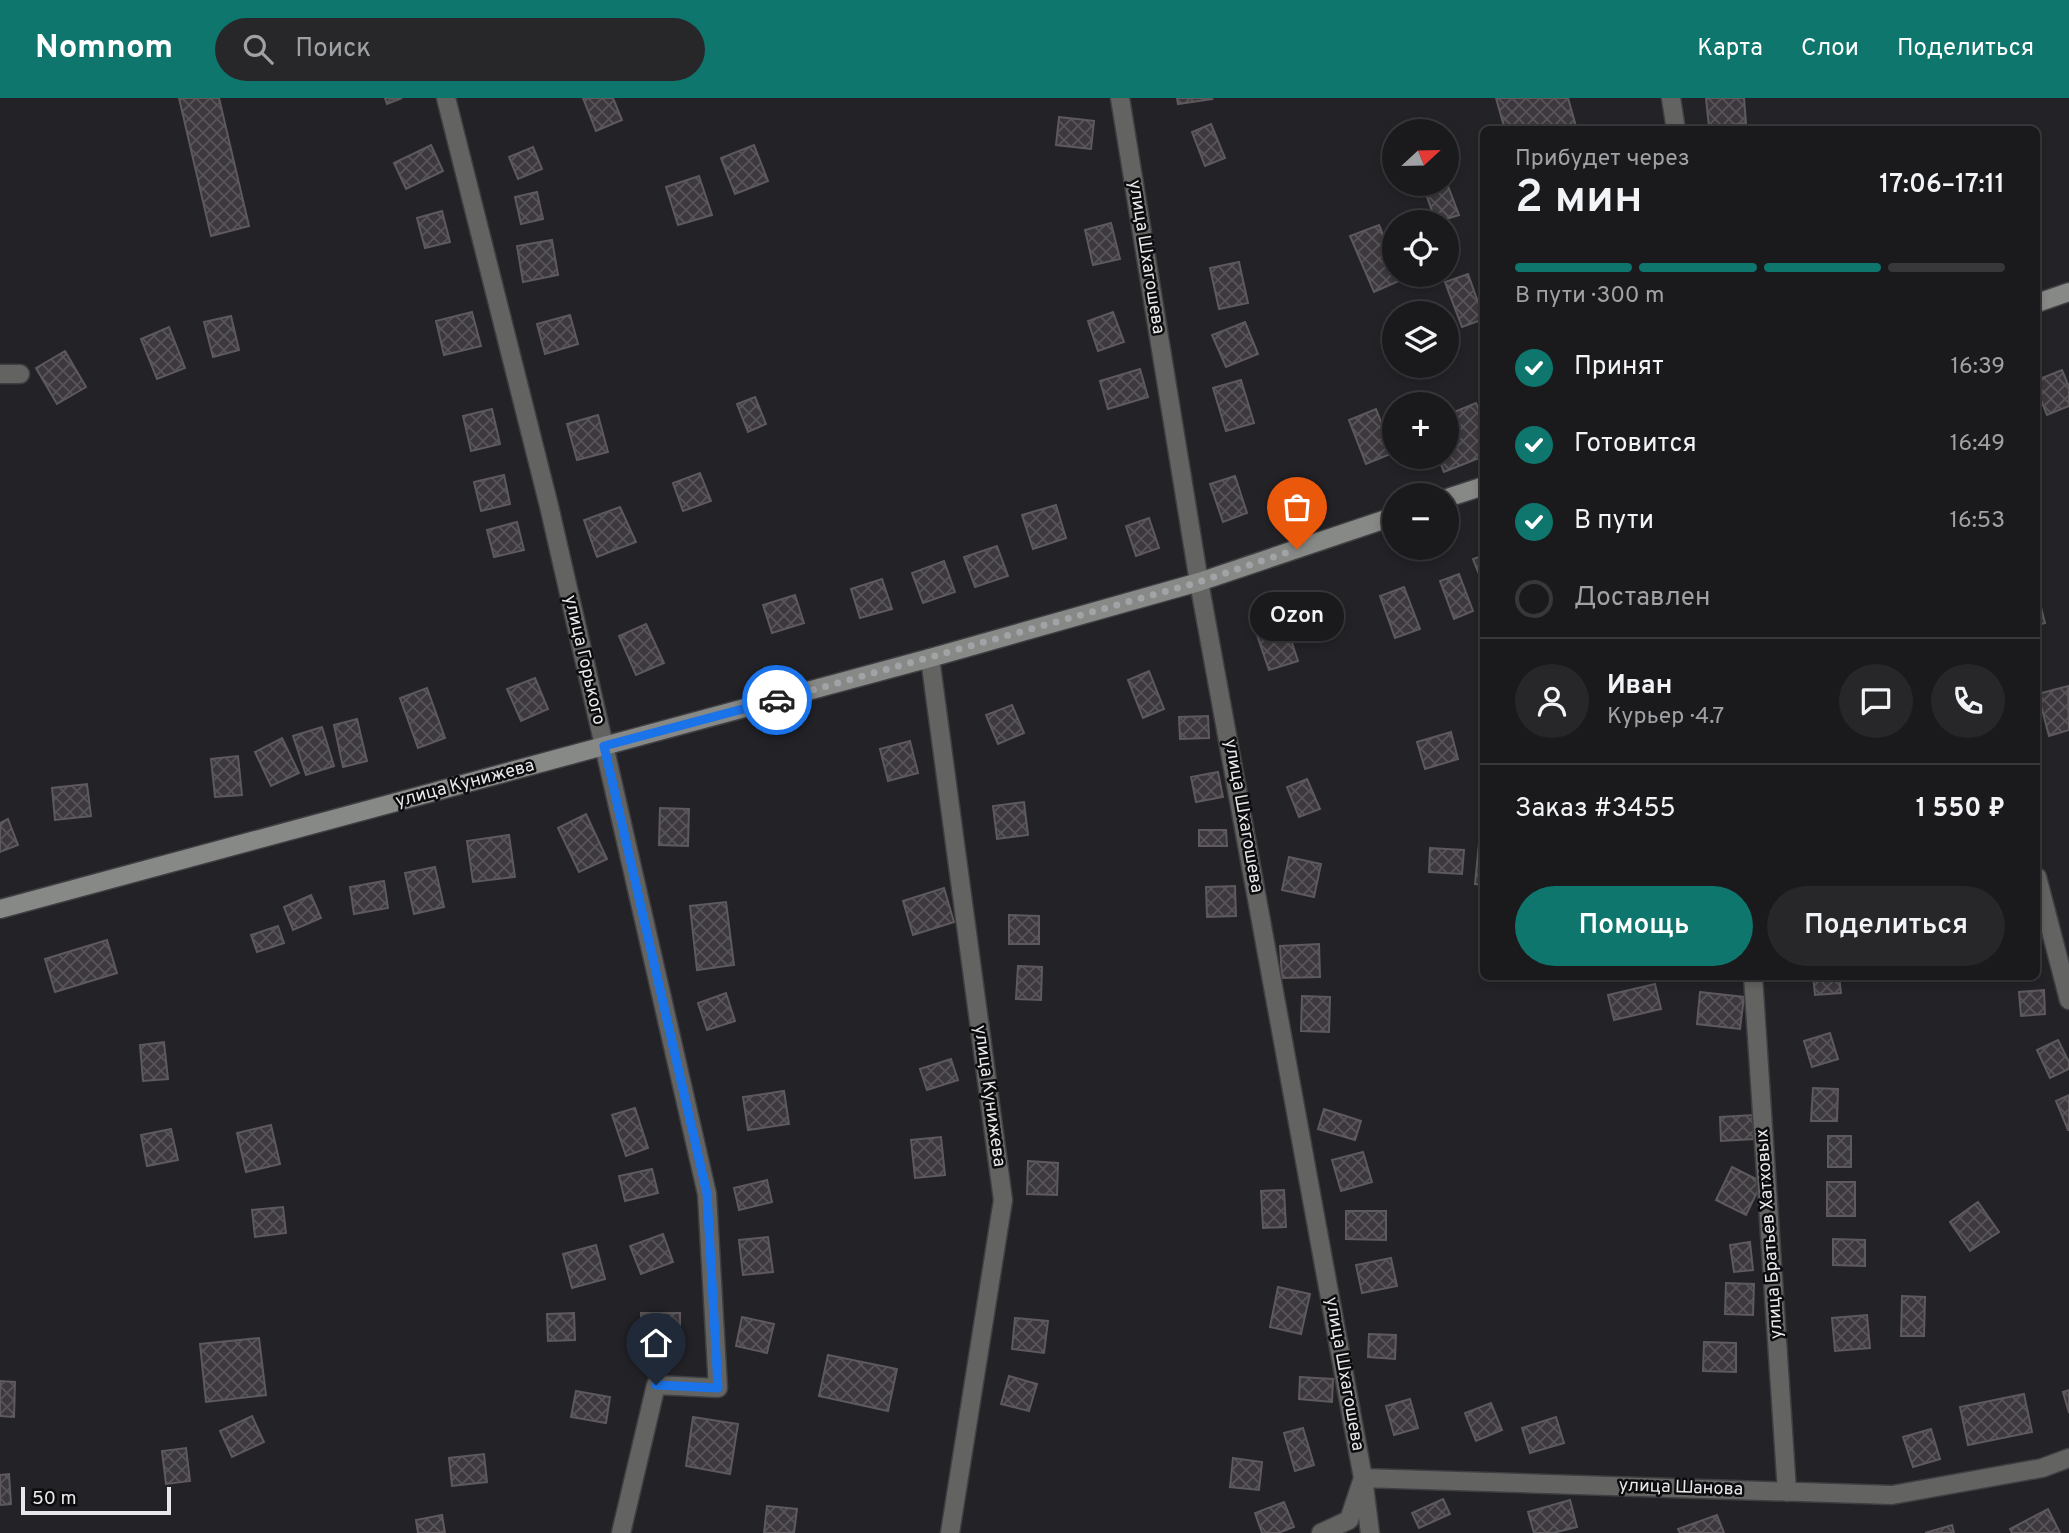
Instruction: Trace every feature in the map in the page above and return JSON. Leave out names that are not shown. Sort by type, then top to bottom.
[{"type":"street","name":"улица Горького","points":[[446,98],[549,506],[707,1194],[718,1388],[656,1385],[621,1533]]},
{"type":"street","name":"улица Шхагошева","points":[[1120,98],[1199,582],[1363,1478],[1370,1533]]},
{"type":"street","points":[[1671,98],[1675,126]]},
{"type":"street","points":[[2040,302],[2069,292]]},
{"type":"street","points":[[0,374],[20,374]]},
{"type":"street","points":[[1459,494],[1480,487]]},
{"type":"street","name":"улица Кунижева","points":[[0,909],[930,658],[1199,582],[1382,520]]},
{"type":"street","name":"улица Кунижева","points":[[930,658],[1003,1200],[950,1533]]},
{"type":"street","points":[[2040,889],[2069,1000]]},
{"type":"street","name":"улица Братьев Хатховых","points":[[1753,980],[1787,1492]]},
{"type":"street","name":"улица Шанова","points":[[1363,1478],[1892,1495],[2042,1468],[2069,1458]]},
{"type":"street","points":[[1321,1533],[1349,1520],[1363,1478]]},
{"type":"building","points":[[179,98],[219,98],[249,226],[211,236]]},
{"type":"building","points":[[385,98],[402,98],[387,104]]},
{"type":"building","points":[[583,98],[613,98],[622,120],[596,131]]},
{"type":"building","points":[[1177,98],[1211,98],[1212,99],[1178,104]]},
{"type":"building","points":[[1496,98],[1568,98],[1576,126],[1504,126]]},
{"type":"building","points":[[1706,98],[1744,98],[1746,123],[1709,126]]},
{"type":"building","points":[[1059,117],[1094,121],[1091,149],[1056,145]]},
{"type":"building","points":[[1211,124],[1225,158],[1205,166],[1192,132]]},
{"type":"building","points":[[431,145],[443,171],[406,189],[394,163]]},
{"type":"building","points":[[754,145],[768,181],[735,194],[721,158]]},
{"type":"building","points":[[533,147],[542,169],[518,179],[509,157]]},
{"type":"building","points":[[699,176],[712,215],[678,225],[666,187]]},
{"type":"building","points":[[537,192],[543,219],[521,224],[515,197]]},
{"type":"building","points":[[1427,196],[1452,196],[1457,210],[1432,210]]},
{"type":"building","points":[[442,211],[450,242],[425,248],[417,218]]},
{"type":"building","points":[[1111,223],[1120,259],[1093,265],[1085,230]]},
{"type":"building","points":[[1379,225],[1382,232],[1382,287],[1385,287],[1374,292],[1350,236]]},
{"type":"building","points":[[552,240],[558,275],[523,282],[517,246]]},
{"type":"building","points":[[1239,262],[1248,303],[1219,309],[1210,268]]},
{"type":"building","points":[[1468,274],[1480,308],[1480,320],[1462,327],[1459,301],[1452,301],[1447,287],[1459,287],[1459,277]]},
{"type":"building","points":[[472,312],[481,346],[444,355],[436,321]]},
{"type":"building","points":[[1113,312],[1124,342],[1098,351],[1088,321]]},
{"type":"building","points":[[570,315],[578,344],[545,354],[537,324]]},
{"type":"building","points":[[231,316],[239,350],[213,357],[204,322]]},
{"type":"building","points":[[1245,322],[1258,354],[1226,367],[1212,335]]},
{"type":"building","points":[[169,327],[185,368],[157,379],[141,339]]},
{"type":"building","points":[[65,351],[86,387],[57,404],[36,368]]},
{"type":"building","points":[[1140,369],[1148,397],[1108,409],[1100,381]]},
{"type":"building","points":[[2062,370],[2069,387],[2069,406],[2047,415],[2040,398],[2040,379]]},
{"type":"building","points":[[1241,380],[1254,423],[1226,431],[1213,388]]},
{"type":"building","points":[[755,397],[766,424],[748,432],[737,404]]},
{"type":"building","points":[[1476,403],[1480,413],[1480,458],[1459,466],[1459,410]]},
{"type":"building","points":[[492,409],[500,444],[471,451],[463,416]]},
{"type":"building","points":[[1376,409],[1382,425],[1382,457],[1366,464],[1349,420]]},
{"type":"building","points":[[598,415],[608,452],[577,460],[567,424]]},
{"type":"building","points":[[700,473],[711,501],[683,511],[673,483]]},
{"type":"building","points":[[504,475],[510,504],[481,511],[474,482]]},
{"type":"building","points":[[1235,476],[1247,513],[1223,522],[1210,484]]},
{"type":"building","points":[[1056,505],[1066,538],[1033,549],[1022,515]]},
{"type":"building","points":[[620,507],[636,542],[597,557],[584,520]]},
{"type":"building","points":[[1149,518],[1159,548],[1136,556],[1126,526]]},
{"type":"building","points":[[517,522],[524,550],[494,557],[487,530]]},
{"type":"building","points":[[997,546],[1008,576],[975,587],[964,557]]},
{"type":"building","points":[[1480,556],[1480,577],[1473,559]]},
{"type":"building","points":[[944,561],[955,592],[923,603],[912,573]]},
{"type":"building","points":[[1459,574],[1473,611],[1454,619],[1440,581]]},
{"type":"building","points":[[882,579],[892,609],[860,618],[851,589]]},
{"type":"building","points":[[1404,587],[1420,629],[1395,638],[1380,596]]},
{"type":"building","points":[[795,595],[804,623],[772,633],[763,605]]},
{"type":"building","points":[[2040,604],[2045,623],[2040,624]]},
{"type":"building","points":[[1285,622],[1298,661],[1269,670],[1256,632]]},
{"type":"building","points":[[646,624],[664,663],[636,675],[619,636]]},
{"type":"building","points":[[1149,671],[1164,709],[1143,718],[1128,680]]},
{"type":"building","points":[[535,678],[548,709],[521,721],[507,689]]},
{"type":"building","points":[[2068,686],[2069,730],[2049,736],[2040,693]]},
{"type":"building","points":[[427,688],[445,738],[418,748],[400,698]]},
{"type":"building","points":[[1012,705],[1024,733],[998,744],[986,715]]},
{"type":"building","points":[[1208,716],[1209,738],[1180,739],[1179,717]]},
{"type":"building","points":[[357,719],[367,761],[343,767],[334,725]]},
{"type":"building","points":[[322,727],[334,766],[306,775],[293,736]]},
{"type":"building","points":[[1451,732],[1458,759],[1425,769],[1417,742]]},
{"type":"building","points":[[282,738],[299,773],[271,786],[255,752]]},
{"type":"building","points":[[910,741],[918,773],[888,781],[880,749]]},
{"type":"building","points":[[238,756],[242,795],[215,797],[211,759]]},
{"type":"building","points":[[1218,772],[1223,797],[1196,802],[1191,777]]},
{"type":"building","points":[[1307,779],[1320,809],[1299,817],[1287,787]]},
{"type":"building","points":[[87,784],[91,816],[55,820],[52,788]]},
{"type":"building","points":[[1024,802],[1028,835],[997,839],[993,806]]},
{"type":"building","points":[[660,808],[689,809],[688,846],[659,845]]},
{"type":"building","points":[[586,814],[607,859],[579,872],[558,828]]},
{"type":"building","points":[[8,819],[18,845],[0,852],[0,823]]},
{"type":"building","points":[[1199,830],[1226,830],[1227,846],[1199,846]]},
{"type":"building","points":[[509,835],[515,877],[473,882],[467,841]]},
{"type":"building","points":[[1479,843],[1480,885],[1475,884]]},
{"type":"building","points":[[1430,848],[1464,850],[1462,874],[1429,872]]},
{"type":"building","points":[[1289,857],[1321,864],[1314,897],[1282,890]]},
{"type":"building","points":[[435,867],[444,907],[414,914],[405,873]]},
{"type":"building","points":[[384,881],[388,908],[354,914],[350,887]]},
{"type":"building","points":[[1235,886],[1236,916],[1207,917],[1206,887]]},
{"type":"building","points":[[944,888],[954,922],[913,935],[903,901]]},
{"type":"building","points":[[311,895],[321,918],[293,930],[284,907]]},
{"type":"building","points":[[726,902],[734,965],[697,970],[690,906]]},
{"type":"building","points":[[1009,915],[1039,916],[1039,944],[1009,944]]},
{"type":"building","points":[[278,926],[284,943],[257,952],[251,935]]},
{"type":"building","points":[[107,940],[117,973],[55,992],[45,959]]},
{"type":"building","points":[[1319,944],[1320,977],[1282,978],[1280,946]]},
{"type":"building","points":[[1018,966],[1042,967],[1041,1000],[1016,999]]},
{"type":"building","points":[[1813,980],[1839,980],[1841,993],[1815,995]]},
{"type":"building","points":[[1655,984],[1661,1009],[1614,1020],[1608,995]]},
{"type":"building","points":[[2044,990],[2045,1014],[2021,1016],[2019,992]]},
{"type":"building","points":[[1700,992],[1744,997],[1740,1029],[1697,1024]]},
{"type":"building","points":[[726,993],[735,1021],[707,1030],[698,1003]]},
{"type":"building","points":[[1302,996],[1330,997],[1329,1032],[1301,1031]]},
{"type":"building","points":[[1830,1033],[1838,1059],[1812,1067],[1804,1041]]},
{"type":"building","points":[[2058,1040],[2069,1062],[2069,1069],[2050,1078],[2037,1050]]},
{"type":"building","points":[[164,1042],[168,1079],[143,1081],[140,1045]]},
{"type":"building","points":[[951,1059],[958,1080],[927,1090],[920,1069]]},
{"type":"building","points":[[1813,1088],[1838,1089],[1837,1121],[1811,1121]]},
{"type":"building","points":[[784,1091],[789,1124],[748,1130],[743,1097]]},
{"type":"building","points":[[2069,1095],[2069,1130],[2068,1130],[2056,1101]]},
{"type":"building","points":[[635,1108],[648,1148],[626,1156],[612,1115]]},
{"type":"building","points":[[1324,1109],[1361,1121],[1355,1140],[1318,1129]]},
{"type":"building","points":[[1753,1115],[1754,1139],[1721,1141],[1720,1117]]},
{"type":"building","points":[[271,1125],[280,1164],[246,1172],[237,1133]]},
{"type":"building","points":[[171,1129],[178,1160],[147,1166],[141,1135]]},
{"type":"building","points":[[1828,1136],[1851,1136],[1851,1167],[1828,1167]]},
{"type":"building","points":[[941,1137],[945,1175],[915,1178],[911,1140]]},
{"type":"building","points":[[1363,1152],[1372,1182],[1341,1191],[1332,1160]]},
{"type":"building","points":[[1028,1161],[1058,1163],[1057,1195],[1027,1194]]},
{"type":"building","points":[[1732,1167],[1762,1182],[1746,1215],[1716,1200]]},
{"type":"building","points":[[652,1169],[658,1193],[625,1201],[619,1176]]},
{"type":"building","points":[[767,1180],[772,1202],[739,1210],[734,1188]]},
{"type":"building","points":[[1827,1182],[1855,1182],[1855,1216],[1827,1216]]},
{"type":"building","points":[[1284,1190],[1286,1227],[1263,1228],[1261,1191]]},
{"type":"building","points":[[1978,1202],[1999,1232],[1970,1251],[1950,1222]]},
{"type":"building","points":[[283,1207],[286,1233],[255,1237],[252,1210]]},
{"type":"building","points":[[1346,1211],[1386,1211],[1386,1240],[1346,1239]]},
{"type":"building","points":[[663,1234],[673,1262],[641,1274],[630,1246]]},
{"type":"building","points":[[768,1237],[773,1272],[743,1275],[739,1240]]},
{"type":"building","points":[[1833,1239],[1865,1240],[1865,1266],[1833,1265]]},
{"type":"building","points":[[1750,1242],[1753,1270],[1734,1272],[1730,1245]]},
{"type":"building","points":[[596,1245],[605,1279],[572,1288],[563,1254]]},
{"type":"building","points":[[1391,1258],[1397,1286],[1362,1293],[1356,1265]]},
{"type":"building","points":[[1726,1283],[1754,1284],[1753,1315],[1725,1314]]},
{"type":"building","points":[[1278,1287],[1310,1294],[1301,1334],[1270,1327]]},
{"type":"building","points":[[1902,1296],[1925,1297],[1924,1336],[1901,1336]]},
{"type":"building","points":[[574,1313],[575,1340],[548,1341],[547,1314]]},
{"type":"building","points":[[641,1313],[680,1313],[680,1340],[641,1340]]},
{"type":"building","points":[[1867,1315],[1870,1348],[1835,1351],[1832,1318]]},
{"type":"building","points":[[742,1317],[774,1324],[767,1353],[736,1346]]},
{"type":"building","points":[[1015,1318],[1048,1321],[1044,1353],[1012,1349]]},
{"type":"building","points":[[1369,1334],[1396,1335],[1395,1359],[1368,1357]]},
{"type":"building","points":[[259,1338],[266,1395],[206,1402],[200,1344]]},
{"type":"building","points":[[1704,1342],[1736,1343],[1736,1372],[1703,1371]]},
{"type":"building","points":[[828,1355],[897,1369],[888,1411],[819,1396]]},
{"type":"building","points":[[1009,1376],[1037,1384],[1029,1411],[1001,1404]]},
{"type":"building","points":[[1300,1377],[1333,1379],[1332,1402],[1299,1399]]},
{"type":"building","points":[[0,1381],[15,1382],[14,1417],[0,1416]]},
{"type":"building","points":[[2069,1390],[2069,1413],[2063,1392]]},
{"type":"building","points":[[576,1391],[610,1397],[606,1423],[571,1417]]},
{"type":"building","points":[[2024,1394],[2032,1432],[1968,1445],[1960,1407]]},
{"type":"building","points":[[1410,1399],[1418,1428],[1394,1435],[1386,1406]]},
{"type":"building","points":[[1491,1403],[1502,1430],[1476,1441],[1465,1413]]},
{"type":"building","points":[[252,1416],[264,1442],[232,1457],[220,1431]]},
{"type":"building","points":[[693,1417],[738,1424],[730,1474],[686,1466]]},
{"type":"building","points":[[1556,1417],[1564,1443],[1530,1453],[1522,1428]]},
{"type":"building","points":[[1303,1428],[1314,1465],[1295,1471],[1284,1433]]},
{"type":"building","points":[[1931,1429],[1940,1459],[1913,1467],[1903,1437]]},
{"type":"building","points":[[186,1448],[190,1481],[166,1484],[162,1451]]},
{"type":"building","points":[[484,1454],[487,1482],[452,1486],[449,1458]]},
{"type":"building","points":[[1233,1458],[1262,1462],[1259,1490],[1230,1487]]},
{"type":"building","points":[[9,1474],[11,1504],[0,1505],[0,1475]]},
{"type":"building","points":[[1443,1499],[1450,1514],[1419,1528],[1412,1513]]},
{"type":"building","points":[[1570,1500],[1577,1527],[1553,1533],[1534,1533],[1528,1512]]},
{"type":"building","points":[[1284,1502],[1294,1527],[1278,1533],[1262,1533],[1255,1513]]},
{"type":"building","points":[[767,1506],[797,1509],[794,1533],[764,1533]]},
{"type":"building","points":[[2048,1509],[2060,1533],[2012,1533],[2010,1529]]},
{"type":"building","points":[[442,1515],[445,1533],[418,1533],[416,1520]]},
{"type":"building","points":[[1717,1515],[1724,1533],[1680,1533],[1678,1529]]},
{"type":"building","points":[[1952,1525],[1954,1533],[1925,1533]]},
{"type":"way so far","points":[[777,700],[1199,582],[1297,549]]},
{"type":"place","name":"Ozon","points":[[1297,549]]},
{"type":"route","points":[[656,1385],[718,1388],[707,1194],[604,746],[777,700]]}]
